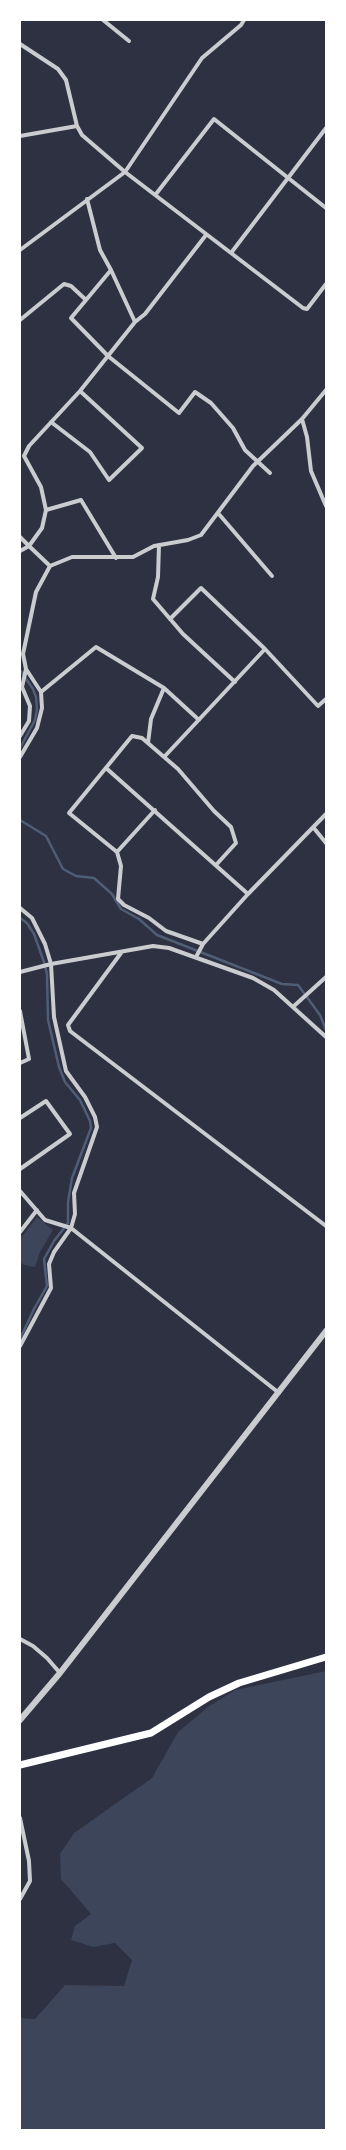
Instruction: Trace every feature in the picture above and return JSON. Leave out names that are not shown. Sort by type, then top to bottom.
[{"type":"main road","points":[[20,1765],[151,1733],[210,1697],[239,1683],[326,1657]]},
{"type":"street","points":[[103,20],[129,40]]},
{"type":"street","points":[[20,250],[125,172],[202,58],[241,25],[244,20]]},
{"type":"street","points":[[20,44],[58,69],[66,80],[77,126],[82,135],[125,172],[156,194],[206,235],[303,308],[307,309],[326,284]]},
{"type":"street","points":[[156,194],[214,119],[326,208]]},
{"type":"street","points":[[20,136],[77,126]]},
{"type":"street","points":[[230,253],[326,128]]},
{"type":"street","points":[[87,199],[100,250],[135,322]]},
{"type":"street","points":[[20,552],[29,546],[42,528],[46,510],[42,487],[24,456],[29,446],[80,390],[135,322],[145,314],[206,235]]},
{"type":"street","points":[[111,270],[85,299],[71,318],[108,356],[180,413],[195,392],[211,403],[233,428],[245,450],[270,473]]},
{"type":"street","points":[[20,320],[64,284],[71,286],[85,299]]},
{"type":"street","points":[[51,422],[90,452],[109,480],[142,448],[80,390]]},
{"type":"street","points":[[20,736],[29,721],[30,706],[22,688],[22,682],[26,669],[24,654],[36,592],[50,566],[72,557],[133,557],[158,546],[201,535],[257,461],[302,419],[326,390]]},
{"type":"street","points":[[302,419],[307,437],[311,471],[326,506]]},
{"type":"street","points":[[46,510],[82,500],[116,558]]},
{"type":"street","points":[[218,513],[272,576]]},
{"type":"street","points":[[20,537],[50,566]]},
{"type":"street","points":[[158,546],[158,577],[153,599],[183,634],[235,682]]},
{"type":"street","points":[[170,619],[201,588],[265,649],[318,706],[326,699]]},
{"type":"street","points":[[41,692],[96,647],[164,688],[198,720]]},
{"type":"street","points":[[164,756],[265,649]]},
{"type":"street","points":[[20,757],[29,745],[40,718],[42,708],[41,692],[26,669]]},
{"type":"street","points":[[148,743],[151,719],[164,688]]},
{"type":"street","points":[[203,944],[166,932],[149,918],[124,905],[118,899],[121,866],[117,852],[69,813],[132,736],[142,738],[178,768],[214,811],[231,827],[236,843],[216,865]]},
{"type":"street","points":[[106,768],[248,894]]},
{"type":"street","points":[[117,852],[155,810]]},
{"type":"street","points":[[196,957],[203,944],[248,894],[326,814]]},
{"type":"street","points":[[313,827],[326,843]]},
{"type":"street","points":[[20,908],[32,918],[45,944],[51,964],[54,1017],[66,1071],[85,1097],[95,1117],[98,1127],[74,1193],[75,1214],[49,1264],[51,1288],[20,1346]]},
{"type":"street","points":[[20,972],[51,964],[121,953],[153,946],[169,948],[253,978],[274,990],[294,1006],[326,1037]]},
{"type":"street","points":[[121,953],[68,1025],[70,1031],[326,1226]]},
{"type":"street","points":[[294,1006],[326,977]]},
{"type":"street","points":[[20,1011],[29,1059],[20,1063]]},
{"type":"street","points":[[20,1118],[46,1101],[70,1134],[20,1169]]},
{"type":"street","points":[[20,1191],[38,1210],[45,1220],[69,1228],[279,1393]]},
{"type":"street","points":[[20,1232],[38,1210]]},
{"type":"street","points":[[20,1720],[60,1673],[326,1331]]},
{"type":"street","points":[[20,1639],[43,1654],[60,1673]]},
{"type":"street","points":[[20,1818],[30,1861],[30,1880],[20,1898]]},
{"type":"shaded area","points":[[37,1217],[53,1230],[40,1252],[35,1267],[24,1265],[20,1262],[20,1239]]},
{"type":"shaded area","points":[[326,1671],[326,2130],[20,2130],[20,2018],[35,2019],[65,1985],[124,1986],[132,1960],[115,1943],[93,1947],[71,1940],[75,1926],[91,1914],[61,1879],[60,1854],[74,1833],[152,1778],[178,1732],[208,1707],[235,1690]]},
{"type":"waterway","points":[[20,670],[33,689],[36,697],[37,709],[35,720],[20,748]]},
{"type":"waterway","points":[[20,820],[46,836],[63,869],[76,876],[94,878],[112,894],[121,909],[139,919],[157,935],[282,984],[298,985],[320,1015],[326,1030]]},
{"type":"waterway","points":[[20,918],[27,923],[34,934],[44,962],[47,974],[48,1020],[59,1067],[65,1082],[80,1100],[90,1121],[91,1128],[72,1178],[68,1202],[68,1223],[54,1241],[44,1259],[47,1286],[20,1339]]}]
